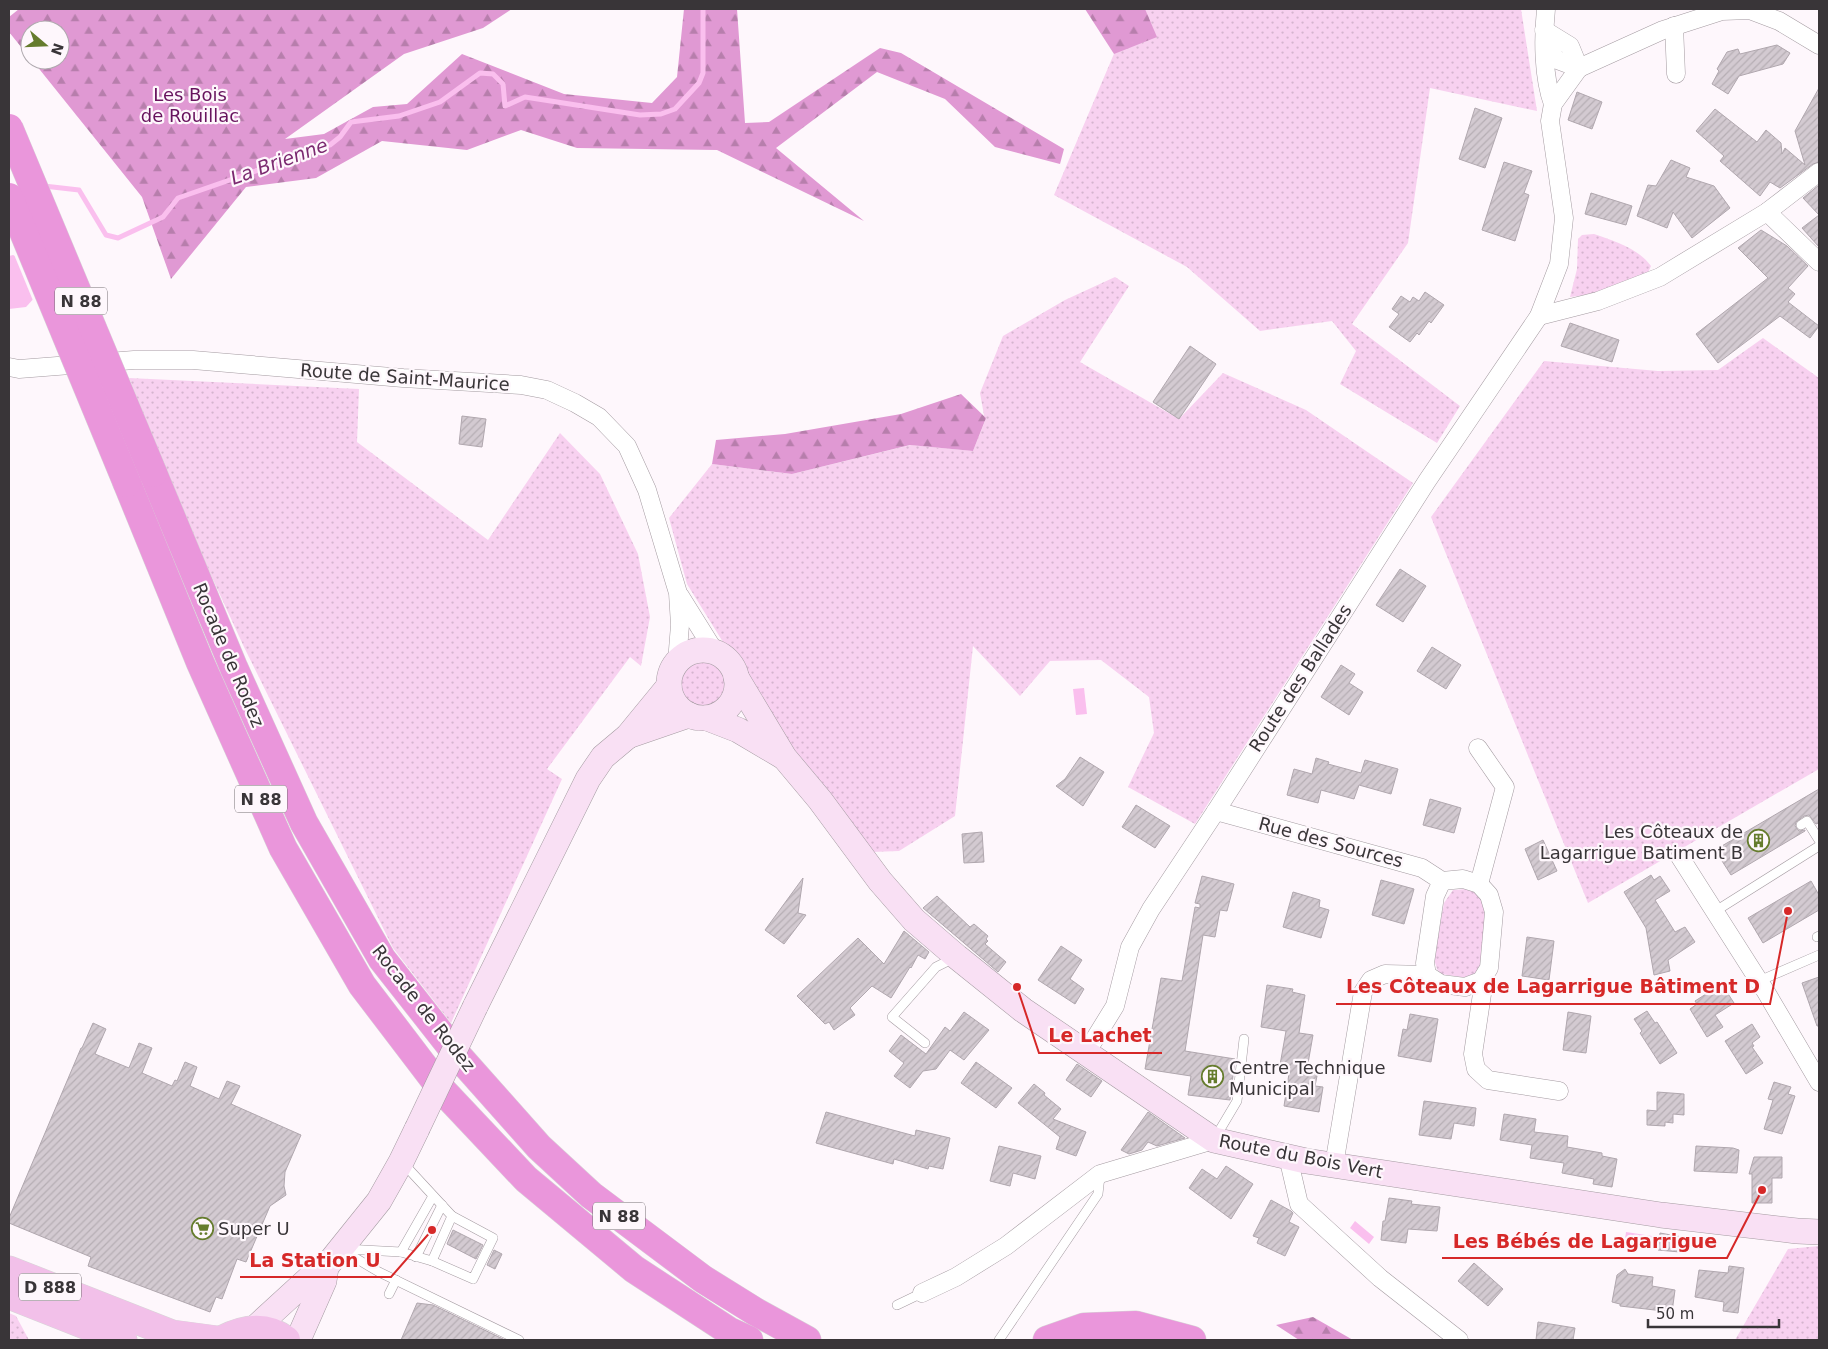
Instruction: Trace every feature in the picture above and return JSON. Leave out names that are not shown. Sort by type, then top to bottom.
[{"type":"highway","name":"Rocade de Rodez","points":[[9,128],[234,668],[304,823],[382,959],[459,1057],[539,1147],[591,1196],[703,1279],[756,1312],[807,1340]]},
{"type":"highway","name":"Rocade de Rodez","points":[[9,197],[128,482],[200,662],[283,848],[362,985],[442,1090],[526,1179],[634,1269],[729,1331],[749,1340]]},
{"type":"highway","points":[[1047,1340],[1084,1327],[1136,1325],[1192,1340]]},
{"type":"main road","name":"D 888","points":[[9,1270],[172,1334],[217,1340]]},
{"type":"main road","name":"D 888","points":[[9,1295],[123,1340]]},
{"type":"main road","points":[[222,1340],[236,1332],[254,1329],[270,1332],[286,1340]]},
{"type":"street","points":[[1546,9],[1544,30],[1548,91],[1554,104]]},
{"type":"street","points":[[1554,104],[1579,68],[1674,26],[1722,11],[1750,10],[1779,21],[1819,46]]},
{"type":"street","points":[[1674,26],[1676,74]]},
{"type":"street","points":[[1544,30],[1555,58],[1579,68]]},
{"type":"street","name":"Route des Ballades","points":[[1086,1053],[1115,1006],[1130,947],[1151,909],[1427,480],[1539,316],[1559,264],[1564,218],[1550,121],[1554,104]]},
{"type":"street","points":[[1539,316],[1598,301],[1660,277],[1767,212],[1819,172]]},
{"type":"street","points":[[1767,212],[1819,262]]},
{"type":"street","name":"Route de Saint-Maurice","points":[[9,367],[19,369],[134,360],[193,360],[403,378],[521,385],[547,390],[599,417],[627,446],[647,490],[678,593],[680,625],[677,662]]},
{"type":"street","name":"Route de Saint-Maurice","points":[[678,593],[716,652]]},
{"type":"street","points":[[705,650],[716,652],[728,662],[784,757],[738,730],[698,717],[675,704],[669,686],[669,678],[677,662],[684,655],[694,651],[705,650]]},
{"type":"street","points":[[628,736],[698,717],[718,715],[727,708],[735,694],[736,677]]},
{"type":"street","points":[[254,1329],[333,1258],[379,1200],[401,1162],[588,778],[603,757],[628,736],[669,686]]},
{"type":"street","points":[[1478,748],[1505,788],[1479,884]]},
{"type":"street","name":"Route du Bois Vert","points":[[784,757],[820,800],[880,881],[914,920],[1023,1010],[1214,1140],[1288,1157],[1334,1165],[1661,1215],[1819,1232]]},
{"type":"street","name":"Rue des Sources","points":[[1216,810],[1422,868],[1442,881]]},
{"type":"street","points":[[1680,857],[1759,981],[1819,1082]]},
{"type":"street","points":[[1427,975],[1425,963],[1435,896],[1442,881],[1463,879],[1479,884],[1489,895],[1494,912],[1489,968],[1481,981],[1482,994],[1473,1054],[1476,1069],[1488,1080],[1559,1091]]},
{"type":"street","points":[[1334,1165],[1363,992],[1371,980],[1385,974],[1427,975],[1441,984],[1465,987],[1481,981]]},
{"type":"street","points":[[922,1293],[956,1277],[1006,1246],[1100,1174],[1214,1140]]},
{"type":"street","points":[[1288,1157],[1299,1204],[1380,1278],[1459,1340]]},
{"type":"street","points":[[298,1340],[333,1258]]},
{"type":"lane","points":[[1807,821],[1819,840]]},
{"type":"lane","points":[[1714,912],[1819,846]]},
{"type":"lane","points":[[1759,981],[1819,955]]},
{"type":"lane","points":[[925,1043],[892,1017],[936,967],[957,957]]},
{"type":"lane","points":[[1214,1140],[1236,1101],[1244,1039]]},
{"type":"lane","points":[[333,1258],[401,1252],[432,1261],[473,1279],[493,1238],[452,1216],[401,1162]]},
{"type":"lane","points":[[999,1340],[1098,1194],[1100,1174]]},
{"type":"lane","points":[[401,1252],[433,1196]]},
{"type":"lane","points":[[416,1257],[442,1205]]},
{"type":"lane","points":[[432,1261],[452,1216]]},
{"type":"lane","points":[[333,1258],[396,1280],[519,1340]]},
{"type":"lane","points":[[389,1294],[396,1280]]},
{"type":"lane","points":[[897,1305],[922,1293]]},
{"type":"shaded area","points":[[1133,9],[1521,9],[1537,111],[1430,88],[1408,243],[1352,324],[1460,406],[1437,443],[1340,384],[1356,351],[1332,321],[1260,331],[1187,267],[1054,195]]},
{"type":"shaded area","points":[[1594,234],[1610,239],[1639,254],[1651,266],[1646,277],[1596,294],[1570,297],[1577,269],[1578,239],[1582,235]]},
{"type":"shaded area","points":[[13,255],[35,264],[46,285],[26,307],[9,309],[9,256]]},
{"type":"shaded area","points":[[1115,277],[1129,286],[1080,362],[1179,419],[1223,373],[1306,410],[1413,483],[1195,824],[1128,787],[1154,733],[1149,697],[1101,660],[1050,661],[1020,696],[973,646],[955,816],[899,851],[872,852],[798,763],[687,584],[669,518],[712,464],[792,474],[911,445],[973,451],[985,421],[980,393],[1003,336],[1065,300]]},
{"type":"shaded area","points":[[1763,338],[1819,378],[1819,769],[1588,903],[1431,517],[1544,361],[1658,371],[1718,370]]},
{"type":"shaded area","points":[[129,378],[359,389],[357,442],[488,540],[560,433],[600,474],[638,554],[650,617],[641,666],[630,657],[547,769],[562,779],[451,1023],[393,948],[244,647],[186,521]]},
{"type":"shaded area","points":[[704,662],[717,666],[723,672],[727,685],[723,698],[717,704],[704,708],[691,704],[685,698],[681,685],[685,672],[691,666]]},
{"type":"shaded area","points":[[1084,688],[1087,714],[1076,715],[1073,689]]},
{"type":"shaded area","points":[[1467,889],[1482,895],[1486,901],[1481,964],[1475,974],[1468,978],[1441,974],[1437,969],[1434,959],[1444,903],[1453,890]]},
{"type":"shaded area","points":[[1355,1221],[1374,1237],[1369,1244],[1350,1228]]},
{"type":"shaded area","points":[[1626,1232],[1652,1236],[1650,1250],[1624,1247]]},
{"type":"shaded area","points":[[1819,1246],[1819,1340],[1735,1340],[1788,1249]]},
{"type":"shaded area","points":[[9,1313],[16,1316],[29,1340],[9,1340]]},
{"type":"green space","name":"Les Bois de Rouillac","points":[[19,9],[512,9],[483,28],[404,54],[285,139],[324,134],[373,107],[407,104],[462,54],[564,94],[652,103],[677,77],[684,9],[737,9],[745,123],[769,122],[880,48],[901,53],[1064,149],[1060,164],[995,147],[945,99],[877,72],[776,148],[864,221],[717,150],[577,148],[521,130],[467,150],[382,141],[316,178],[246,187],[171,279],[142,197],[40,70],[70,70],[70,20],[20,20],[20,46],[9,32],[9,17]]},
{"type":"green space","points":[[1085,9],[1145,9],[1157,37],[1114,54]]},
{"type":"green space","points":[[961,394],[986,418],[973,451],[910,445],[792,474],[712,464],[716,440],[785,434],[901,414]]},
{"type":"green space","points":[[1313,1317],[1353,1340],[1299,1340],[1276,1325]]},
{"type":"pier","points":[[13,252],[37,262],[48,287],[34,303]]},
{"type":"building","points":[[1777,45],[1790,53],[1783,64],[1739,76],[1728,94],[1712,84],[1719,71],[1717,69],[1727,52],[1738,49],[1740,54]]},
{"type":"building","points":[[1819,88],[1819,162],[1813,164],[1780,188],[1770,182],[1760,196],[1720,161],[1724,156],[1696,131],[1715,109],[1757,142],[1766,130],[1781,143],[1782,154],[1785,148],[1805,165],[1795,131]]},
{"type":"building","points":[[1577,92],[1602,102],[1592,129],[1568,120]]},
{"type":"building","points":[[1475,108],[1502,118],[1485,168],[1459,159]]},
{"type":"building","points":[[1671,160],[1690,168],[1686,177],[1714,186],[1730,208],[1692,238],[1673,212],[1667,228],[1637,216],[1648,185],[1656,186]]},
{"type":"building","points":[[1504,162],[1532,171],[1524,193],[1529,195],[1515,241],[1482,230]]},
{"type":"building","points":[[1819,185],[1819,215],[1803,198]]},
{"type":"building","points":[[1591,193],[1632,206],[1626,225],[1585,214]]},
{"type":"building","points":[[1819,215],[1819,247],[1802,228]]},
{"type":"building","points":[[1761,230],[1787,246],[1808,266],[1788,288],[1795,294],[1788,302],[1819,326],[1810,338],[1780,316],[1718,363],[1696,334],[1768,278],[1738,248]]},
{"type":"building","points":[[1425,292],[1444,305],[1431,323],[1429,321],[1419,335],[1417,333],[1410,342],[1389,327],[1399,314],[1392,309],[1401,296],[1410,302],[1413,297],[1419,301]]},
{"type":"building","points":[[1570,323],[1619,340],[1612,362],[1561,346]]},
{"type":"building","points":[[1190,346],[1216,364],[1179,419],[1153,402]]},
{"type":"building","points":[[462,416],[486,419],[482,447],[459,444]]},
{"type":"building","points":[[1400,569],[1426,586],[1403,622],[1376,605]]},
{"type":"building","points":[[1432,647],[1461,665],[1446,689],[1417,671]]},
{"type":"building","points":[[1341,665],[1355,674],[1349,683],[1363,692],[1349,715],[1321,697]]},
{"type":"building","points":[[1080,757],[1104,772],[1083,806],[1056,786],[1065,779]]},
{"type":"building","points":[[1316,758],[1329,762],[1328,764],[1361,773],[1365,760],[1398,769],[1391,794],[1359,785],[1354,799],[1321,790],[1318,803],[1287,795],[1294,769],[1312,774]]},
{"type":"building","name":"Les Côteaux de Lagarrigue Batiment B","points":[[1819,789],[1819,823],[1816,824],[1809,815],[1804,816],[1796,822],[1795,826],[1799,831],[1805,831],[1731,875],[1715,850]]},
{"type":"building","points":[[1430,799],[1461,808],[1454,833],[1423,825]]},
{"type":"building","points":[[1136,805],[1170,826],[1155,848],[1122,827]]},
{"type":"building","points":[[982,832],[984,862],[964,863],[962,834]]},
{"type":"building","points":[[1543,840],[1557,871],[1538,880],[1525,849]]},
{"type":"building","points":[[1651,875],[1654,880],[1660,876],[1670,891],[1655,900],[1675,932],[1685,927],[1695,942],[1668,960],[1670,971],[1654,975],[1646,928],[1624,892]]},
{"type":"building","points":[[1202,876],[1234,884],[1227,911],[1220,910],[1215,937],[1203,935],[1185,1051],[1235,1059],[1230,1100],[1188,1095],[1191,1076],[1145,1069],[1161,978],[1182,981],[1195,907],[1200,908],[1200,904],[1195,903]]},
{"type":"building","points":[[803,878],[798,913],[806,915],[784,944],[765,930]]},
{"type":"building","points":[[1381,880],[1414,889],[1404,924],[1372,915]]},
{"type":"building","points":[[1811,881],[1819,895],[1819,910],[1763,943],[1748,918]]},
{"type":"building","points":[[1293,892],[1320,900],[1319,907],[1329,910],[1321,938],[1283,927]]},
{"type":"building","points":[[937,896],[970,927],[974,924],[988,936],[986,939],[988,941],[985,944],[1006,962],[998,972],[923,908]]},
{"type":"building","points":[[904,931],[929,952],[925,959],[918,955],[891,998],[872,986],[850,1008],[855,1015],[834,1030],[829,1022],[825,1024],[797,996],[858,938],[884,964]]},
{"type":"building","points":[[1527,937],[1554,941],[1549,980],[1522,976]]},
{"type":"building","points":[[1061,946],[1082,960],[1070,979],[1084,989],[1075,1004],[1038,980]]},
{"type":"building","points":[[1819,977],[1819,1026],[1817,1026],[1802,983]]},
{"type":"building","points":[[1267,985],[1293,989],[1292,992],[1305,995],[1299,1033],[1313,1035],[1307,1069],[1318,1071],[1315,1086],[1323,1087],[1319,1112],[1284,1106],[1290,1067],[1280,1065],[1286,1031],[1261,1027]]},
{"type":"building","points":[[1723,986],[1734,1003],[1715,1015],[1723,1027],[1707,1037],[1690,1009],[1697,1004],[1695,1001],[1714,989],[1715,991]]},
{"type":"building","points":[[1647,1011],[1655,1023],[1657,1022],[1677,1053],[1660,1064],[1640,1033],[1642,1031],[1634,1019]]},
{"type":"building","points":[[964,1012],[989,1030],[964,1060],[950,1050],[936,1069],[923,1071],[910,1088],[894,1076],[904,1063],[889,1051],[901,1035],[926,1054],[945,1027],[950,1031]]},
{"type":"building","points":[[1568,1012],[1591,1016],[1586,1053],[1563,1050]]},
{"type":"building","points":[[1410,1014],[1438,1019],[1431,1062],[1398,1056],[1403,1029],[1407,1030]]},
{"type":"building","points":[[93,1023],[106,1029],[95,1054],[129,1068],[139,1043],[152,1048],[142,1073],[172,1086],[175,1080],[177,1081],[185,1062],[197,1067],[190,1086],[219,1099],[227,1081],[240,1086],[231,1104],[301,1135],[285,1172],[284,1186],[286,1195],[270,1206],[246,1262],[237,1259],[222,1299],[216,1297],[210,1312],[88,1266],[91,1257],[9,1223],[9,1218]]},
{"type":"building","points":[[1752,1024],[1760,1037],[1752,1043],[1754,1046],[1752,1047],[1763,1063],[1746,1074],[1725,1041]]},
{"type":"building","points":[[976,1062],[1012,1088],[996,1108],[961,1083]]},
{"type":"building","points":[[1077,1064],[1102,1081],[1091,1097],[1066,1080]]},
{"type":"building","points":[[1774,1082],[1791,1087],[1788,1094],[1795,1096],[1782,1134],[1764,1129],[1773,1100],[1768,1099]]},
{"type":"building","points":[[1034,1084],[1061,1109],[1053,1119],[1086,1132],[1076,1156],[1056,1149],[1060,1137],[1018,1103]]},
{"type":"building","points":[[1657,1092],[1684,1094],[1684,1115],[1673,1114],[1673,1123],[1665,1122],[1665,1126],[1647,1125],[1647,1110],[1657,1111]]},
{"type":"building","points":[[1424,1101],[1476,1108],[1474,1126],[1454,1123],[1451,1139],[1419,1135]]},
{"type":"building","points":[[826,1112],[915,1136],[916,1130],[950,1138],[943,1169],[929,1166],[928,1169],[894,1159],[893,1164],[816,1143]]},
{"type":"building","points":[[1148,1112],[1185,1138],[1157,1146],[1148,1142],[1142,1150],[1129,1154],[1121,1150]]},
{"type":"building","points":[[1504,1114],[1536,1119],[1534,1132],[1568,1136],[1567,1147],[1602,1153],[1602,1156],[1617,1159],[1612,1187],[1593,1184],[1594,1179],[1562,1173],[1564,1163],[1530,1158],[1532,1145],[1500,1140]]},
{"type":"building","points":[[999,1146],[1041,1156],[1035,1179],[1013,1173],[1010,1186],[990,1181]]},
{"type":"building","points":[[1696,1146],[1739,1150],[1737,1173],[1694,1171]]},
{"type":"building","points":[[1754,1157],[1782,1157],[1782,1178],[1772,1178],[1772,1203],[1752,1203],[1752,1174],[1749,1174]]},
{"type":"building","points":[[1226,1166],[1253,1184],[1231,1219],[1189,1188],[1202,1169],[1217,1179]]},
{"type":"building","points":[[1389,1198],[1412,1201],[1411,1204],[1440,1207],[1437,1231],[1408,1229],[1406,1243],[1381,1240],[1383,1221],[1385,1221]]},
{"type":"building","points":[[1271,1200],[1291,1211],[1293,1213],[1289,1222],[1299,1227],[1285,1256],[1257,1243],[1259,1238],[1253,1236]]},
{"type":"building","points":[[453,1230],[483,1245],[476,1259],[447,1244]]},
{"type":"building","points":[[1660,1233],[1682,1237],[1680,1252],[1658,1250]]},
{"type":"building","points":[[494,1250],[502,1254],[495,1269],[487,1265]]},
{"type":"building","points":[[1474,1263],[1503,1289],[1488,1306],[1458,1281]]},
{"type":"building","points":[[1729,1266],[1744,1268],[1738,1313],[1723,1311],[1724,1302],[1695,1297],[1699,1270],[1728,1273]]},
{"type":"building","points":[[1625,1269],[1628,1274],[1653,1277],[1652,1286],[1675,1290],[1672,1312],[1620,1306],[1620,1304],[1612,1302],[1617,1275]]},
{"type":"building","points":[[417,1303],[433,1305],[505,1340],[401,1340]]},
{"type":"building","points":[[1538,1322],[1575,1328],[1573,1340],[1536,1340]]},
{"type":"waterway","name":"La Brienne","points":[[44,186],[79,190],[106,235],[118,238],[163,217],[178,198],[330,145],[340,137],[351,122],[399,116],[440,102],[480,73],[493,74],[503,84],[505,106],[525,97],[640,115],[661,114],[675,109],[699,83],[703,73],[703,9]]},
{"type":"place","name":"Les Côteaux de Lagarrigue Batiment B","points":[[1759,841]]},
{"type":"place","name":"Les Côteaux de Lagarrigue Bâtiment D","points":[[1788,911]]},
{"type":"place","name":"Le Lachet","points":[[1017,987]]},
{"type":"place","name":"Centre Technique Municipal","points":[[1213,1077]]},
{"type":"place","name":"Les Bébés de Lagarrigue","points":[[1762,1190]]},
{"type":"place","name":"Super U","points":[[202,1228]]},
{"type":"place","name":"La Station U","points":[[432,1230]]}]
